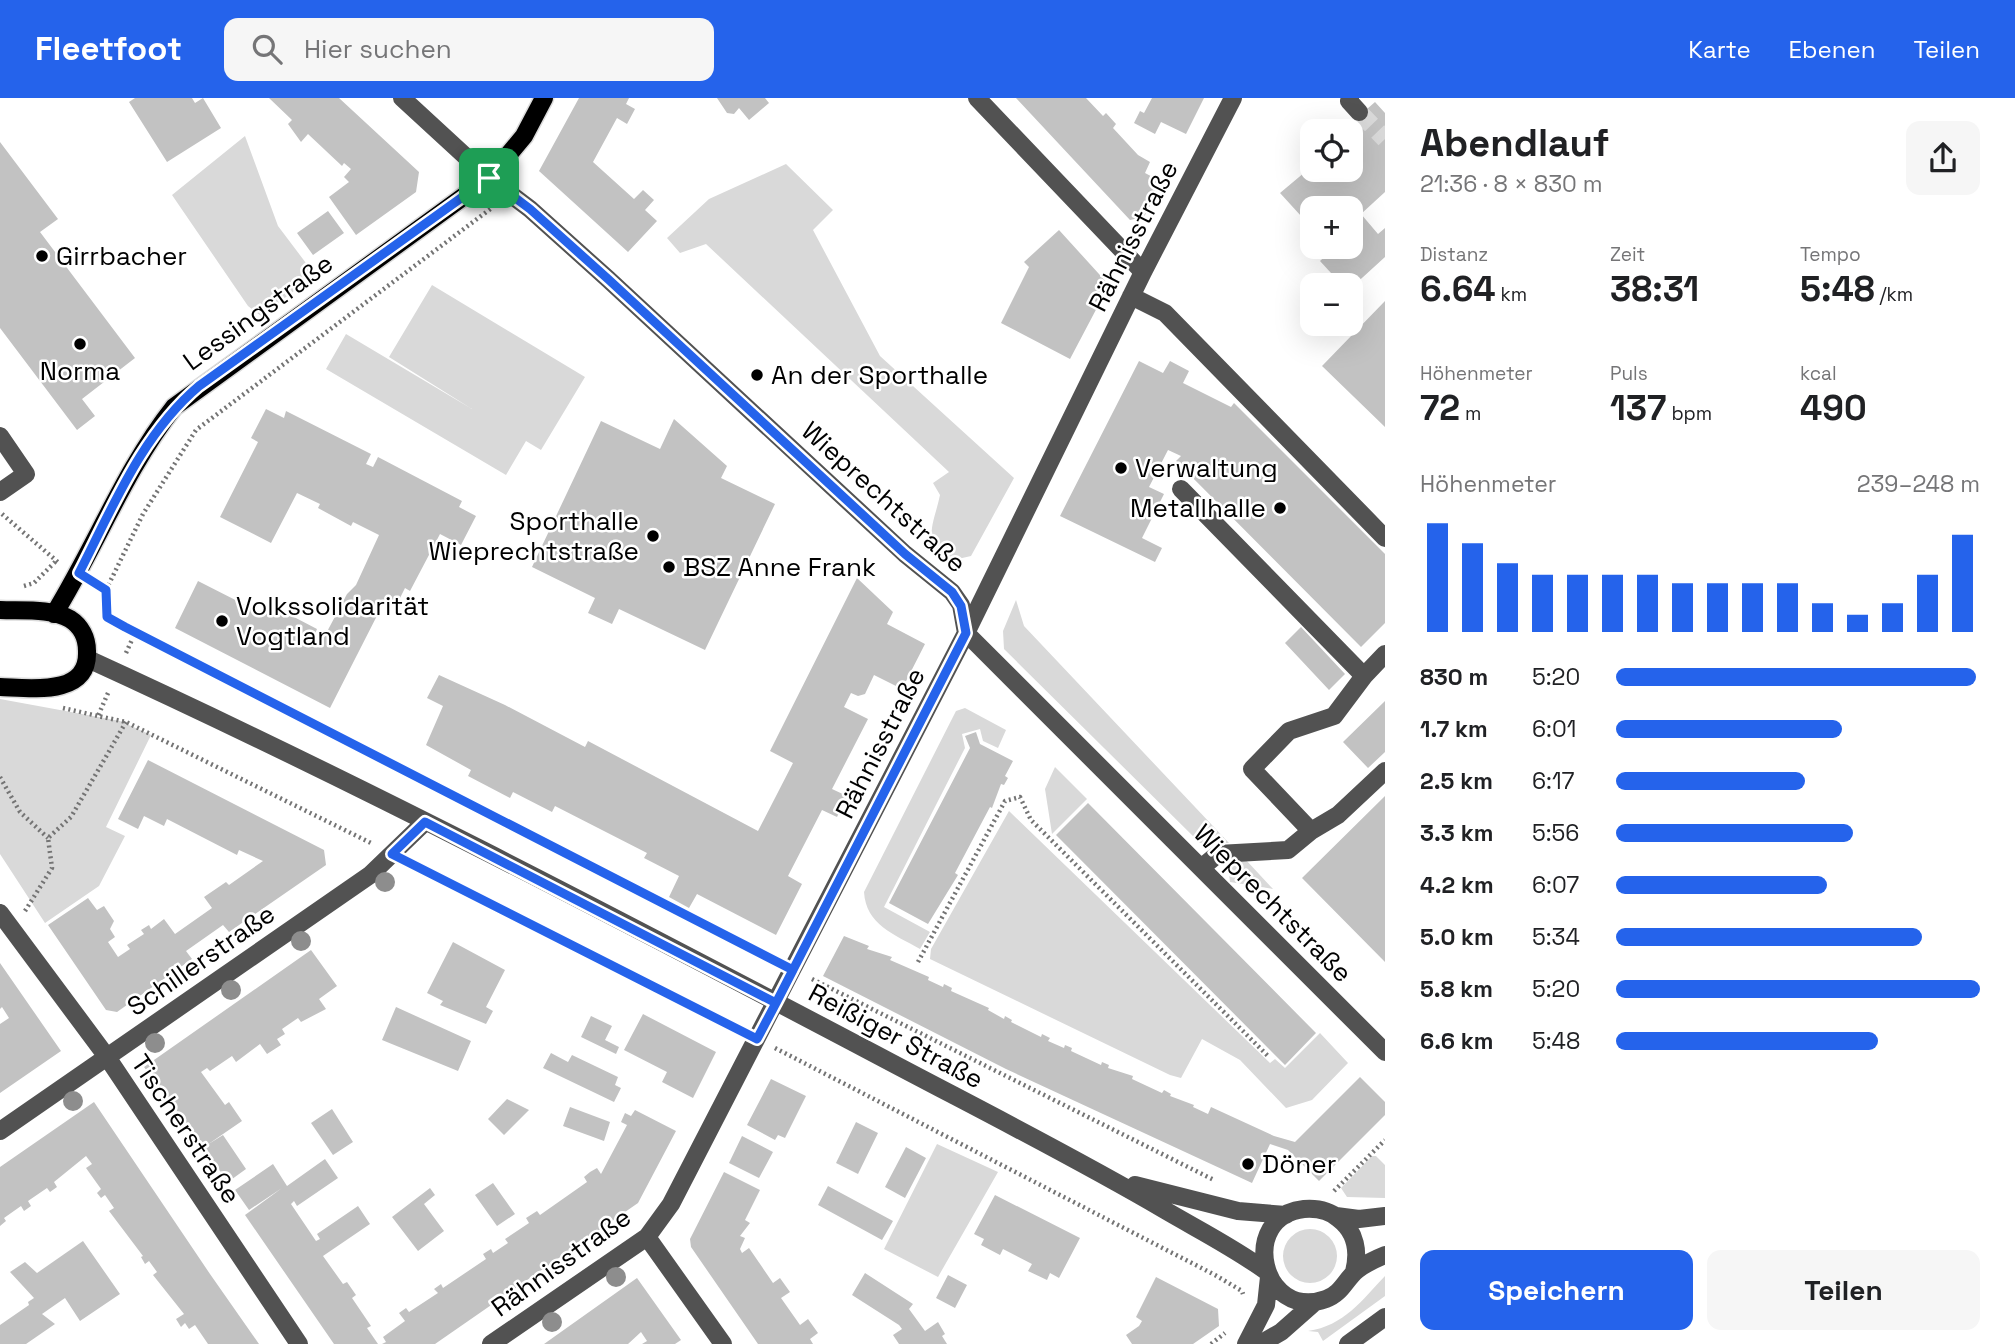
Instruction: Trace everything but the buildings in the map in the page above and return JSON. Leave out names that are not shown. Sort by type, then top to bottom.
[{"type":"main road","name":"Lessingstraße","points":[[54,614],[79,573],[144,449],[174,407],[199,386],[489,178],[524,136],[544,98]]},
{"type":"main road","points":[[0,610],[54,614],[69,618],[80,628],[87,643],[88,659],[81,674],[57,688],[0,687]]},
{"type":"street","name":"Wieprechtstraße","points":[[402,98],[489,178],[608,279],[905,554],[952,592],[961,606],[966,633],[1385,1052]]},
{"type":"street","points":[[977,98],[1143,272]]},
{"type":"street","name":"Rähnisstraße","points":[[491,1344],[647,1237],[671,1204],[966,633],[1131,296],[1233,98]]},
{"type":"street","points":[[1131,296],[1165,313],[1385,538]]},
{"type":"street","points":[[0,436],[26,474],[0,492]]},
{"type":"street","points":[[1181,489],[1364,676]]},
{"type":"street","points":[[1311,831],[1252,769],[1289,731],[1334,716],[1364,676],[1385,654]]},
{"type":"street","name":"Reißiger Straße","points":[[88,659],[181,700],[425,822],[1114,1180],[1245,1255],[1287,1296],[1315,1302]]},
{"type":"street","points":[[1200,868],[1218,854],[1288,850],[1311,831],[1338,815],[1385,771]]},
{"type":"street","name":"Schillerstraße","points":[[0,1131],[370,875],[425,822]]},
{"type":"street","name":"Tischerstraße","points":[[4,918],[107,1057],[299,1344]]},
{"type":"street","name":"Reißiger Straße","points":[[1114,1180],[1238,1211],[1286,1215],[1295,1210],[1317,1209],[1336,1216],[1359,1219],[1385,1216]]},
{"type":"street","points":[[1246,1344],[1266,1306],[1266,1240],[1286,1215]]},
{"type":"street","points":[[1336,1216],[1355,1241],[1354,1272]]},
{"type":"street","points":[[647,1237],[723,1344]]},
{"type":"street","points":[[1260,1344],[1282,1332],[1315,1302],[1342,1289],[1354,1272],[1385,1255]]},
{"type":"street","points":[[1348,1344],[1385,1317]]},
{"type":"path","points":[[510,194],[195,430],[143,514],[106,590],[107,617],[793,970],[1218,1182]]},
{"type":"path","points":[[0,513],[56,561],[34,583],[20,587]]},
{"type":"path","points":[[79,573],[106,590]]},
{"type":"path","points":[[117,673],[98,716],[126,722],[392,854],[1215,1275]]},
{"type":"path","points":[[48,838],[71,817],[126,722]]},
{"type":"path","points":[[0,777],[20,812],[48,838],[52,868],[27,909],[4,918]]},
{"type":"path","points":[[918,962],[1005,801],[1020,797],[1031,820],[1269,1057]]},
{"type":"path","points":[[1333,1191],[1385,1140]]},
{"type":"path","points":[[1324,1189],[1343,1197]]},
{"type":"shaded area","points":[[245,136],[278,226],[315,275],[261,316],[248,306],[172,195]]},
{"type":"shaded area","points":[[786,164],[833,210],[813,230],[880,356],[1014,478],[971,556],[949,561],[940,554],[932,539],[940,495],[933,483],[949,472],[706,244],[680,253],[667,238],[709,199]]},
{"type":"shaded area","points":[[432,285],[585,377],[541,450],[526,441],[506,475],[326,369],[346,334],[472,409],[389,357]]},
{"type":"shaded area","points":[[1016,600],[1024,626],[1229,843],[1200,843],[1004,649],[1003,631]]},
{"type":"shaded area","points":[[0,699],[120,721],[151,735],[106,827],[125,836],[99,886],[45,923],[0,854]]},
{"type":"shaded area","points":[[965,708],[1006,730],[998,748],[983,741],[980,729],[962,734],[965,748],[884,907],[930,932],[920,949],[876,921],[870,913],[864,892],[956,711]]},
{"type":"shaded area","points":[[1055,767],[1087,799],[1052,834],[1045,789]]},
{"type":"shaded area","points":[[1009,811],[1270,1063],[1275,1059],[1285,1068],[1320,1033],[1348,1063],[1312,1100],[1286,1108],[1240,1060],[1202,1039],[1181,1078],[1170,1075],[930,959],[931,949]]},
{"type":"shaded area","points":[[1246,860],[1273,889],[1230,882],[1228,866],[1232,861]]},
{"type":"shaded area","points":[[937,1144],[998,1172],[938,1277],[884,1249]]},
{"type":"shaded area","points":[[1372,1156],[1376,1156],[1385,1165],[1385,1198],[1347,1197],[1341,1188]]},
{"type":"shaded area","points":[[1310,1229],[1329,1237],[1337,1256],[1329,1275],[1310,1283],[1291,1275],[1283,1256],[1291,1237]]},
{"type":"shaded area","points":[[1385,1276],[1385,1296],[1323,1341],[1318,1332],[1308,1331],[1342,1318]]},
{"type":"tunnel","points":[[1359,112],[1385,139]]},
{"type":"place","name":"Girrbacher","points":[[42,256]]},
{"type":"place","name":"Norma","points":[[80,344]]},
{"type":"place","name":"An der Sporthalle","points":[[757,375]]},
{"type":"place","name":"Verwaltung","points":[[1121,468]]},
{"type":"place","name":"Metallhalle","points":[[1280,508]]},
{"type":"place","name":"Sporthalle Wieprechtstraße","points":[[653,536]]},
{"type":"place","name":"BSZ Anne Frank","points":[[669,567]]},
{"type":"place","name":"Volkssolidarität Vogtland","points":[[222,621]]},
{"type":"place","name":"Döner","points":[[1248,1164]]},
{"type":"route","points":[[489,178],[199,386],[174,407],[144,449],[79,573],[106,590],[107,617],[125,627],[793,970],[776,1003],[425,822],[392,854],[757,1039],[776,1003],[966,633],[961,606],[952,592],[905,554],[608,279],[530,209],[489,178]]}]
